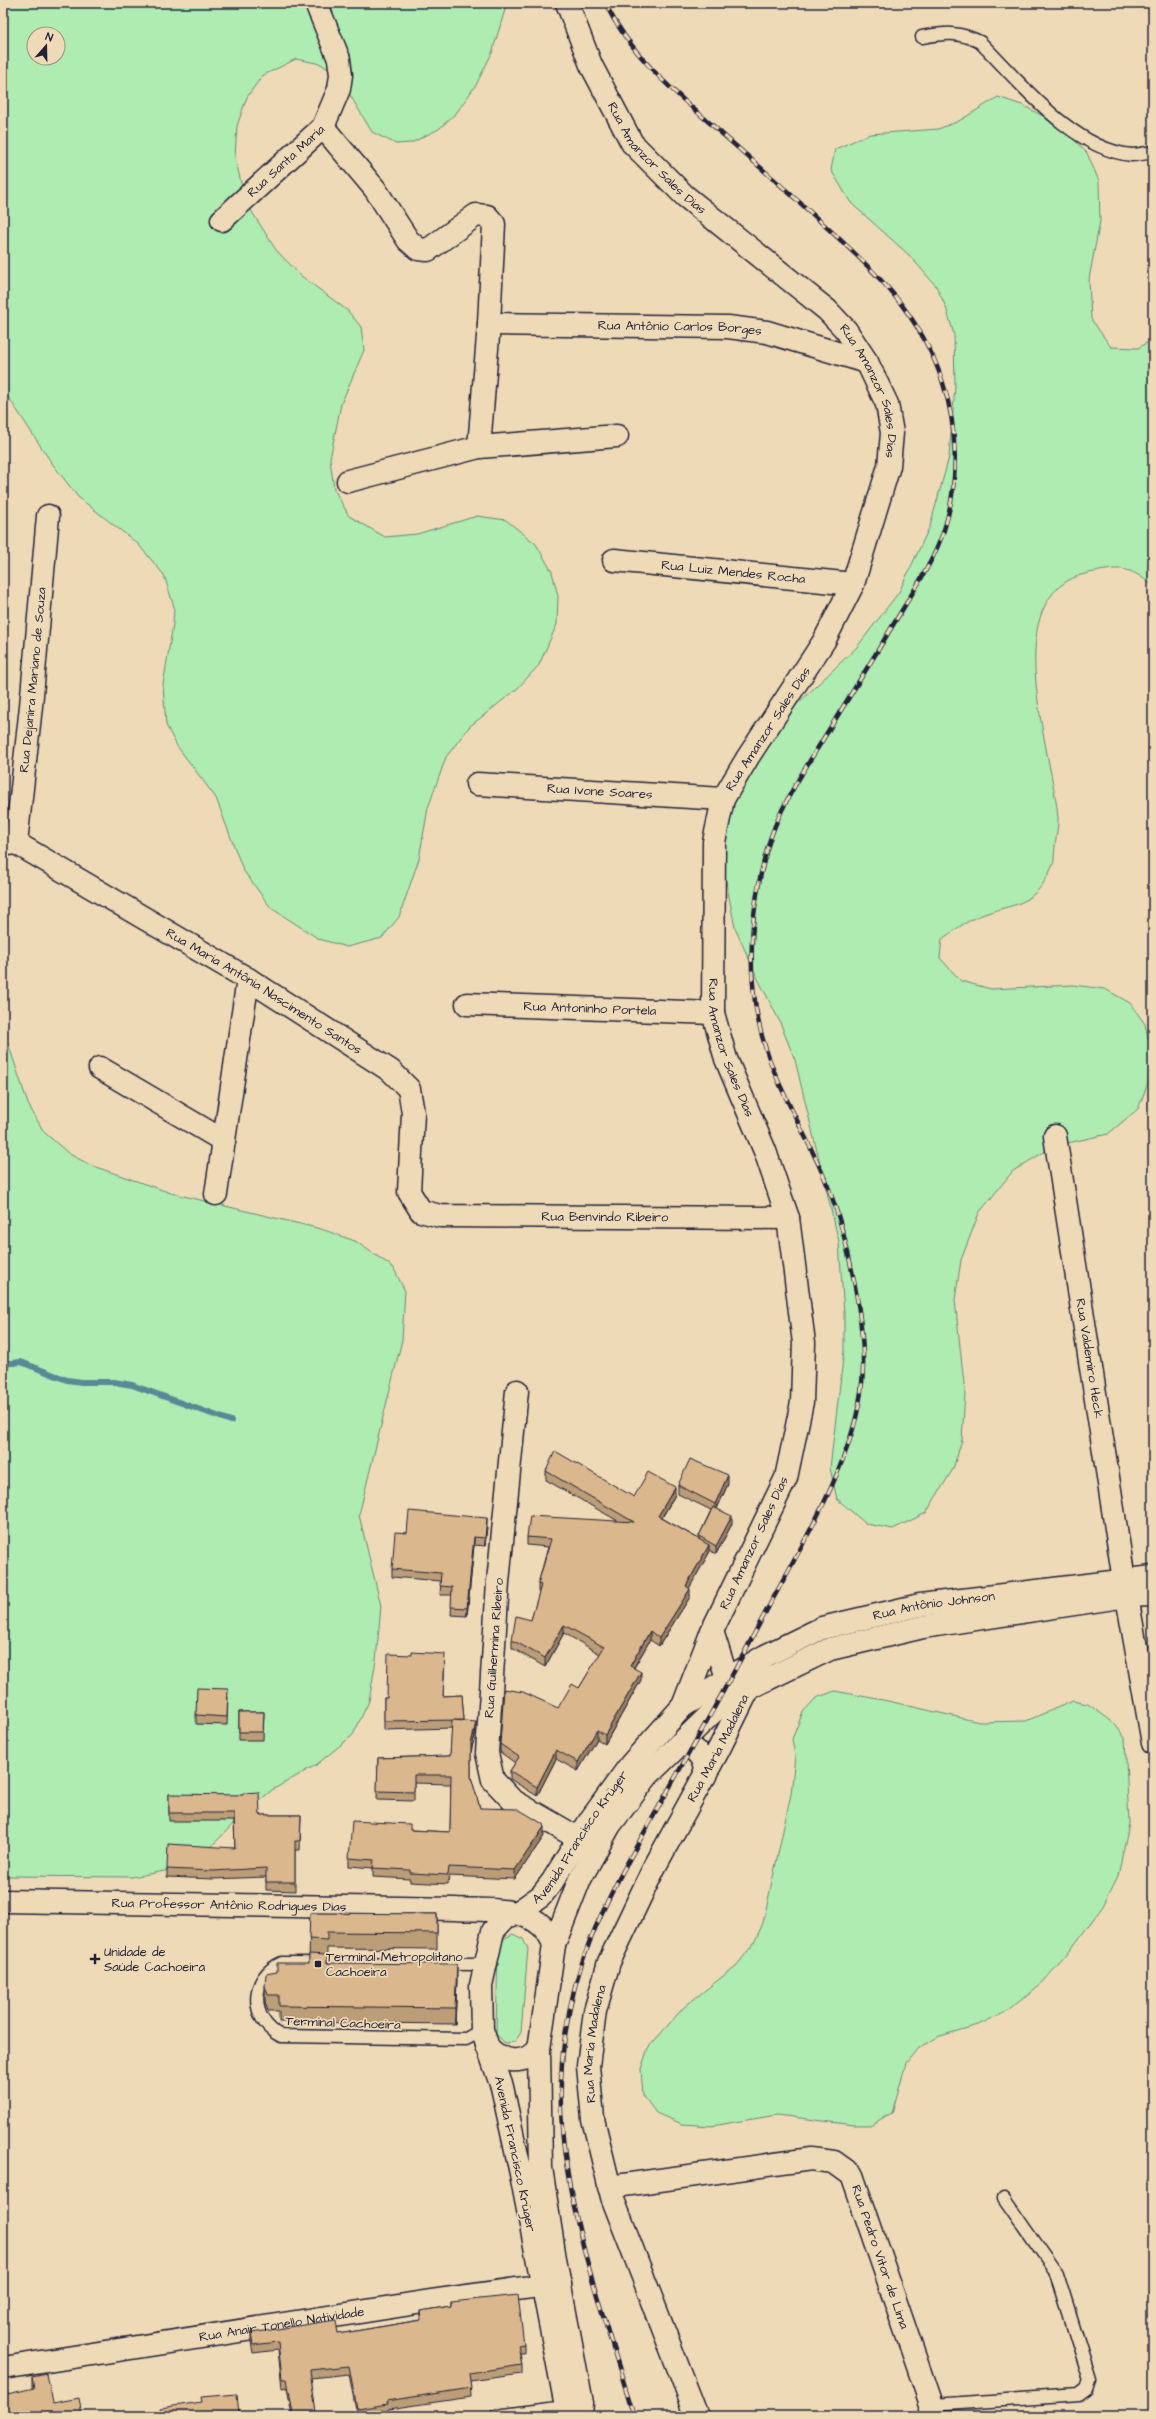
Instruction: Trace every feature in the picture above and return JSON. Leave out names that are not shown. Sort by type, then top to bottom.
[{"type":"street","name":"Rua Santa Maria","points":[[222,220],[323,127],[339,89],[341,75],[339,59],[316,3]]},
{"type":"street","name":"Rua Amanzor Sales Dias","points":[[567,3],[591,65],[632,142],[685,196],[827,310],[846,330],[867,362],[887,404],[892,433],[889,466],[853,584],[824,641],[748,757],[723,799],[714,842],[713,1013],[726,1059],[765,1151],[788,1218],[804,1343],[802,1402],[786,1478],[712,1631],[683,1706]]},
{"type":"street","points":[[323,127],[376,190],[408,240],[418,249],[428,250],[476,215],[487,216],[494,224],[489,324],[479,447]]},
{"type":"street","name":"Rua Antônio Carlos Borges","points":[[489,324],[728,327],[767,332],[867,362]]},
{"type":"street","points":[[348,481],[479,447],[617,436]]},
{"type":"street","name":"Rua Dejanira Mariano de Souza","points":[[10,844],[31,706],[48,516]]},
{"type":"street","name":"Rua Luiz Mendes Rocha","points":[[614,560],[853,584]]},
{"type":"street","name":"Rua Ivone Soares","points":[[477,784],[723,799]]},
{"type":"street","name":"Rua Maria Antônia Nascimento Santos","points":[[10,844],[248,979],[391,1072],[409,1089],[413,1113],[409,1192],[421,1211]]},
{"type":"street","points":[[216,1194],[248,979]]},
{"type":"street","name":"Rua Antoninho Portela","points":[[467,1004],[713,1013]]},
{"type":"street","points":[[100,1068],[224,1141]]},
{"type":"street","name":"Rua Valdemiro Heck","points":[[1055,1136],[1125,1588],[1153,1743]]},
{"type":"street","name":"Rua Benvindo Ribeiro","points":[[421,1211],[440,1216],[788,1218]]},
{"type":"street","name":"Rua Guilhermina Ribeiro","points":[[517,1391],[498,1582],[487,1753],[493,1780],[512,1800],[587,1844]]},
{"type":"street","name":"Rua Antônio Johnson","points":[[728,1700],[749,1688],[830,1649],[869,1638],[1125,1588],[1153,1577]]},
{"type":"street","name":"Rua Antônio Johnson","points":[[726,1678],[822,1628],[864,1616],[920,1605],[1125,1588],[1153,1595]]},
{"type":"street","points":[[712,1631],[726,1678]]},
{"type":"street","name":"Avenida Francisco Krüger","points":[[551,2284],[541,2168],[539,2049],[554,1945],[571,1898],[587,1844],[631,1764],[683,1706],[726,1678]]},
{"type":"street","name":"Rua Maria Madalena","points":[[697,2416],[609,2187],[593,2119],[588,2066],[595,2011],[608,1962],[654,1868],[705,1776],[749,1688]]},
{"type":"street","name":"Avenida Francisco Krüger","points":[[571,2413],[582,2403],[520,2169],[502,2087],[485,2038],[481,1986],[491,1934],[505,1918],[517,1913],[540,1896],[587,1844],[610,1826],[648,1774],[717,1708],[728,1700]]},
{"type":"street","points":[[679,1744],[687,1746],[699,1754],[705,1768],[705,1776]]},
{"type":"street","name":"Rua Professor Antônio Rodrigues Dias","points":[[3,1900],[455,1909],[517,1913],[538,1921],[548,1931],[554,1945]]},
{"type":"street","points":[[455,1909],[491,1934]]},
{"type":"street","points":[[485,2038],[499,2057],[515,2061],[526,2059],[539,2049]]},
{"type":"street","name":"Rua Pedro Vitor de Lima","points":[[609,2187],[811,2159],[834,2162],[852,2175],[933,2410]]},
{"type":"street","name":"Rua Anair Tonello Natividade","points":[[3,2368],[430,2301],[551,2284]]},
{"type":"lane","points":[[922,37],[946,33],[965,34],[980,42],[1065,126],[1098,146],[1132,155],[1153,152]]},
{"type":"lane","name":"Terminal Cachoeira","points":[[485,1964],[282,1962],[264,1976],[258,1987],[256,1999],[258,2010],[263,2021],[271,2030],[281,2036],[485,2038]]},
{"type":"lane","points":[[933,2410],[1079,2395],[1087,2389],[1090,2380],[1057,2274],[1004,2198]]},
{"type":"lane","points":[[496,2416],[571,2413]]},
{"type":"green space","points":[[3,3],[507,3],[492,53],[476,85],[457,112],[439,129],[411,143],[396,144],[372,132],[340,78],[321,64],[296,59],[262,76],[247,97],[237,126],[235,157],[242,187],[252,212],[276,250],[300,275],[348,311],[361,327],[364,350],[341,404],[330,459],[334,489],[349,516],[385,537],[417,534],[477,516],[506,520],[536,544],[552,572],[558,596],[557,624],[539,665],[517,689],[469,727],[446,757],[428,808],[419,859],[399,917],[382,938],[347,947],[319,939],[271,908],[243,870],[216,798],[177,746],[166,725],[163,685],[173,624],[174,607],[164,575],[138,544],[78,497],[51,462],[3,389]]},
{"type":"green space","points":[[998,97],[1022,105],[1060,125],[1087,153],[1099,181],[1100,221],[1089,279],[1091,319],[1111,347],[1138,348],[1153,339],[1153,586],[1137,574],[1123,569],[1089,573],[1060,586],[1043,610],[1036,642],[1036,679],[1040,718],[1058,819],[1053,865],[1044,882],[1028,899],[1018,904],[986,913],[973,919],[942,939],[940,958],[961,981],[991,989],[1073,985],[1105,989],[1130,1003],[1145,1024],[1151,1050],[1148,1083],[1138,1109],[1108,1134],[1054,1146],[1013,1171],[979,1213],[961,1260],[955,1300],[965,1393],[962,1440],[953,1469],[926,1513],[893,1529],[866,1524],[837,1499],[830,1468],[844,1350],[844,1314],[839,1242],[795,1060],[779,1020],[756,975],[735,928],[724,871],[725,836],[733,797],[793,708],[857,647],[899,592],[930,526],[949,457],[955,387],[954,335],[946,307],[936,286],[909,255],[851,203],[831,170],[835,149],[870,134],[938,129],[959,121]]},
{"type":"green space","points":[[3,1037],[9,1046],[28,1104],[44,1132],[68,1153],[90,1165],[171,1193],[321,1229],[355,1241],[393,1267],[405,1291],[402,1340],[359,1515],[381,1606],[376,1660],[369,1701],[353,1735],[316,1765],[272,1790],[240,1817],[206,1852],[181,1868],[132,1877],[3,1876]]},
{"type":"green space","points":[[835,1691],[888,1701],[979,1722],[1026,1721],[1073,1701],[1088,1704],[1114,1723],[1125,1738],[1129,1824],[1118,1876],[1103,1906],[1066,1956],[1043,1982],[1009,2010],[978,2025],[940,2036],[918,2048],[906,2063],[892,2113],[870,2125],[854,2125],[777,2115],[711,2126],[682,2124],[656,2113],[643,2095],[641,2069],[648,2048],[684,2007],[737,1965],[754,1943],[763,1923],[791,1794],[795,1756],[792,1739],[803,1712],[816,1698]]},
{"type":"green space","points":[[513,1934],[523,1939],[528,1949],[521,2032],[515,2042],[505,2043],[496,2034],[498,1946],[501,1940]]},
{"type":"building","points":[[555,1451],[634,1497],[648,1472],[675,1487],[658,1516],[709,1545],[686,1586],[690,1589],[659,1638],[650,1631],[630,1666],[641,1672],[605,1735],[597,1730],[578,1762],[556,1750],[537,1787],[510,1771],[519,1757],[500,1744],[504,1689],[523,1692],[558,1708],[572,1684],[579,1688],[604,1647],[564,1625],[545,1658],[512,1640],[516,1616],[531,1620],[541,1585],[538,1584],[551,1539],[527,1537],[530,1516],[634,1522],[546,1471]]},
{"type":"building","points":[[690,1459],[728,1475],[715,1504],[678,1485]]},
{"type":"building","points":[[713,1507],[732,1516],[716,1546],[699,1536]]},
{"type":"building","points":[[409,1511],[487,1518],[485,1538],[474,1537],[467,1608],[451,1607],[452,1587],[440,1586],[441,1573],[392,1569],[395,1532],[407,1533]]},
{"type":"building","points":[[412,1652],[445,1654],[443,1696],[462,1695],[464,1720],[384,1721],[384,1698],[387,1698],[388,1654],[412,1655]]},
{"type":"building","points":[[197,1688],[228,1689],[227,1717],[196,1715]]},
{"type":"building","points":[[239,1712],[264,1712],[263,1732],[239,1732]]},
{"type":"building","points":[[452,1720],[476,1722],[471,1744],[471,1777],[480,1808],[518,1809],[543,1824],[544,1827],[515,1870],[449,1867],[448,1875],[410,1873],[410,1870],[373,1868],[374,1860],[349,1858],[352,1821],[410,1824],[410,1830],[450,1832],[451,1775],[414,1775],[414,1792],[377,1791],[378,1758],[450,1756]]},
{"type":"building","points":[[259,1792],[260,1815],[301,1815],[300,1841],[295,1841],[295,1882],[266,1882],[266,1868],[213,1871],[167,1869],[168,1844],[235,1848],[234,1813],[169,1813],[169,1794],[243,1795],[243,1793]]},
{"type":"building","points":[[310,1913],[437,1914],[437,1933],[327,1932],[327,1940],[309,1939]]},
{"type":"building","points":[[309,1954],[327,1955],[327,1963],[457,1964],[455,2008],[279,2006],[279,1995],[268,1995],[265,1986],[266,1974],[277,1972],[277,1963],[309,1963]]},
{"type":"building","points":[[518,2295],[524,2344],[518,2345],[522,2365],[469,2373],[471,2388],[387,2401],[388,2404],[357,2409],[349,2366],[310,2370],[316,2413],[300,2415],[293,2413],[287,2379],[282,2379],[278,2342],[253,2345],[251,2333],[336,2320],[338,2334],[421,2320],[420,2311],[451,2306],[451,2302]]},
{"type":"building","points":[[47,2374],[53,2403],[79,2398],[82,2416],[3,2416],[3,2395],[34,2388],[32,2377]]},
{"type":"building","points":[[237,2394],[239,2416],[161,2416],[160,2408],[202,2402],[201,2397]]},
{"type":"waterway","points":[[3,1364],[21,1362],[67,1380],[82,1382],[114,1382],[132,1385],[231,1421]]},
{"type":"railway","points":[[605,3],[626,38],[652,69],[696,111],[795,198],[860,258],[894,295],[909,314],[934,358],[943,383],[952,419],[955,456],[949,512],[944,530],[934,555],[867,669],[806,767],[777,820],[761,872],[753,919],[753,989],[762,1036],[775,1074],[827,1184],[842,1229],[854,1282],[859,1310],[863,1361],[862,1383],[857,1413],[849,1443],[837,1474],[808,1535],[628,1862],[598,1921],[575,1986],[566,2032],[561,2080],[562,2127],[566,2164],[590,2273],[634,2416]]},
{"type":"place","name":"Unidade de Saúde Cachoeira","points":[[95,1959]]},
{"type":"place","name":"Terminal Metropolitano Cachoeira","points":[[318,1964]]}]
